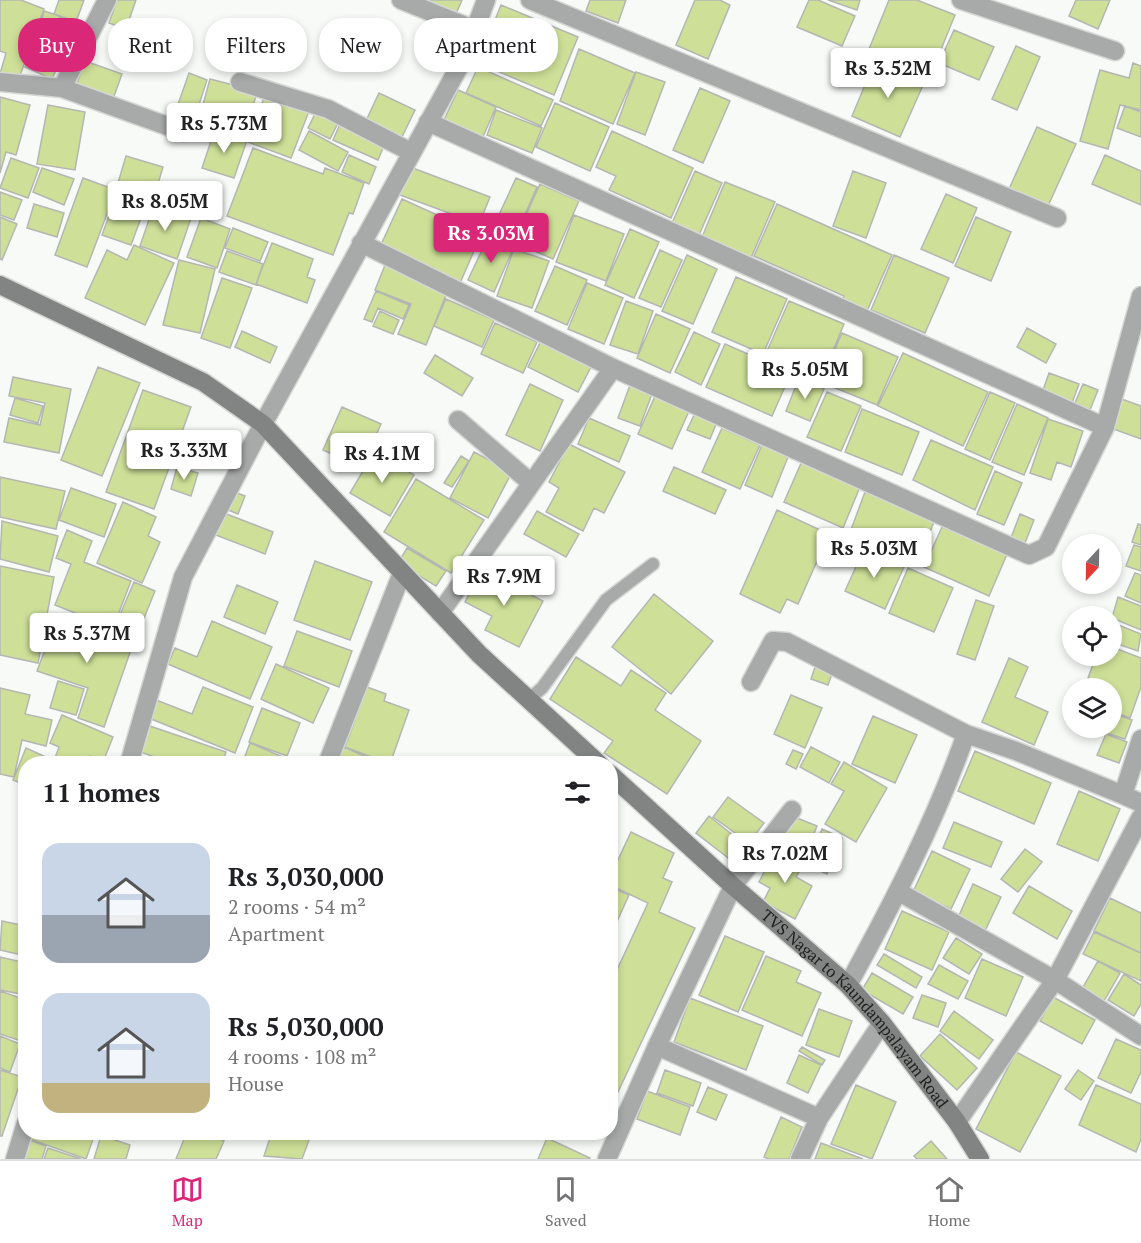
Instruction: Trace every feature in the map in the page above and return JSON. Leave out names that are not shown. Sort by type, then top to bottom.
[{"type":"street","points":[[62,88],[107,0]]},
{"type":"street","points":[[401,0],[446,18]]},
{"type":"street","points":[[478,18],[486,0]]},
{"type":"street","points":[[530,0],[1057,218]]},
{"type":"street","points":[[961,0],[1115,51]]},
{"type":"street","points":[[131,756],[183,577],[263,424],[456,72]]},
{"type":"street","points":[[0,82],[62,88],[184,132]]},
{"type":"street","points":[[240,82],[328,109],[411,152]]},
{"type":"street","points":[[428,122],[1105,427]]},
{"type":"street","points":[[361,243],[613,368],[1029,555],[1046,547],[1105,427],[1141,296]]},
{"type":"street","points":[[0,285],[203,382],[263,424],[479,654],[590,756]]},
{"type":"street","points":[[440,614],[530,482],[613,368]]},
{"type":"street","points":[[458,420],[530,482]]},
{"type":"street","points":[[330,756],[402,573]]},
{"type":"street","points":[[751,682],[773,641],[788,642],[966,734],[1016,751],[1141,803]]},
{"type":"street","points":[[848,985],[900,892],[945,794],[966,734]]},
{"type":"street","points":[[1123,795],[1141,739]]},
{"type":"street","name":"TVS Nagar to Kaundampalayam Road","points":[[618,781],[733,886],[848,985],[882,1023],[957,1122],[980,1159]]},
{"type":"street","points":[[618,1136],[657,1047],[733,886],[792,810]]},
{"type":"street","points":[[957,1122],[1055,980],[1141,817]]},
{"type":"street","points":[[900,892],[1055,980],[1141,1036]]},
{"type":"street","points":[[800,1159],[819,1118],[882,1023]]},
{"type":"street","points":[[657,1047],[819,1118]]},
{"type":"street","points":[[15,1159],[21,1140]]},
{"type":"street","points":[[608,1159],[616,1140]]},
{"type":"lane","points":[[528,700],[542,688],[606,600],[653,564]]},
{"type":"building","points":[[0,0],[21,0],[44,9],[41,18],[18,18],[18,72],[21,72],[18,81],[0,74],[6,53],[0,51]]},
{"type":"building","points":[[59,0],[84,0],[77,18],[65,18],[54,14]]},
{"type":"building","points":[[117,0],[136,0],[130,18],[111,18]]},
{"type":"building","points":[[418,0],[462,0],[456,14]]},
{"type":"building","points":[[590,0],[626,0],[618,23],[586,11]]},
{"type":"building","points":[[695,0],[720,0],[730,5],[708,59],[676,45]]},
{"type":"building","points":[[809,0],[818,0],[855,16],[842,46],[797,27]]},
{"type":"building","points":[[828,0],[860,0],[857,10]]},
{"type":"building","points":[[889,0],[917,0],[955,15],[929,79],[867,54]]},
{"type":"building","points":[[1076,0],[1110,0],[1098,29],[1069,16]]},
{"type":"building","points":[[501,5],[532,18],[496,18]]},
{"type":"building","points":[[44,11],[60,16],[59,18],[42,18]]},
{"type":"building","points":[[558,29],[578,37],[554,95],[499,72],[558,72]]},
{"type":"building","points":[[954,30],[994,47],[979,80],[939,63]]},
{"type":"building","points":[[1016,46],[1040,57],[1017,110],[992,99]]},
{"type":"building","points":[[579,49],[635,73],[613,124],[560,101]]},
{"type":"building","points":[[875,61],[924,83],[900,137],[852,116]]},
{"type":"building","points":[[1133,63],[1141,66],[1141,110],[1120,105],[1108,149],[1080,141],[1100,70],[1129,78]]},
{"type":"building","points":[[96,65],[108,69],[108,72],[122,74],[113,99],[76,86],[81,72],[96,72]]},
{"type":"building","points":[[36,72],[55,72],[52,79]]},
{"type":"building","points":[[476,72],[489,72],[553,100],[541,126],[466,93]]},
{"type":"building","points":[[636,72],[665,82],[645,135],[617,124]]},
{"type":"building","points":[[189,73],[207,80],[195,117],[176,110]]},
{"type":"building","points":[[210,79],[257,91],[246,135],[209,126],[212,115],[201,112]]},
{"type":"building","points":[[700,88],[730,101],[703,163],[673,150]]},
{"type":"building","points":[[458,90],[496,107],[482,139],[443,122]]},
{"type":"building","points":[[379,93],[415,110],[400,141],[365,123]]},
{"type":"building","points":[[265,95],[309,111],[291,158],[248,142]]},
{"type":"building","points":[[0,97],[30,105],[16,155],[6,152],[0,173]]},
{"type":"building","points":[[555,103],[609,127],[590,171],[536,147]]},
{"type":"building","points":[[48,105],[85,112],[75,170],[37,164]]},
{"type":"building","points":[[1125,106],[1141,112],[1141,137],[1117,128]]},
{"type":"building","points":[[317,110],[339,121],[330,139],[308,128]]},
{"type":"building","points":[[496,110],[542,128],[532,153],[487,135]]},
{"type":"building","points":[[340,124],[385,143],[378,160],[333,140]]},
{"type":"building","points":[[1037,127],[1076,144],[1048,206],[1009,189]]},
{"type":"building","points":[[215,129],[247,140],[234,178],[202,168]]},
{"type":"building","points":[[309,131],[348,152],[338,171],[299,150]]},
{"type":"building","points":[[612,131],[693,168],[671,218],[609,190],[616,176],[596,167]]},
{"type":"building","points":[[253,148],[323,174],[325,168],[364,183],[353,214],[349,213],[333,255],[227,216]]},
{"type":"building","points":[[349,155],[376,167],[369,184],[342,172]]},
{"type":"building","points":[[1105,155],[1141,171],[1141,205],[1092,184]]},
{"type":"building","points":[[126,156],[163,167],[155,194],[118,183]]},
{"type":"building","points":[[11,158],[39,168],[28,198],[0,188]]},
{"type":"building","points":[[410,167],[490,197],[479,224],[400,195]]},
{"type":"building","points":[[42,168],[74,179],[64,205],[33,192]]},
{"type":"building","points":[[695,171],[722,183],[699,235],[672,223]]},
{"type":"building","points":[[853,171],[886,183],[866,238],[833,226]]},
{"type":"building","points":[[83,178],[116,190],[87,267],[55,255]]},
{"type":"building","points":[[516,178],[537,187],[513,242],[491,232]]},
{"type":"building","points":[[725,182],[775,202],[751,258],[702,237]]},
{"type":"building","points":[[540,184],[579,201],[553,259],[514,242]]},
{"type":"building","points":[[119,188],[148,199],[131,245],[102,235]]},
{"type":"building","points":[[0,192],[22,200],[14,220],[0,215]]},
{"type":"building","points":[[946,194],[977,208],[953,263],[921,249]]},
{"type":"building","points":[[402,199],[481,235],[460,283],[380,247]]},
{"type":"building","points":[[34,204],[64,213],[57,237],[27,228]]},
{"type":"building","points":[[777,204],[892,255],[867,311],[842,300],[844,296],[754,256]]},
{"type":"building","points":[[154,205],[191,218],[177,259],[140,246]]},
{"type":"building","points":[[574,215],[624,234],[606,281],[556,262]]},
{"type":"building","points":[[0,217],[17,224],[2,260],[0,259]]},
{"type":"building","points":[[976,217],[1011,232],[991,281],[955,266]]},
{"type":"building","points":[[201,218],[230,229],[217,268],[187,257]]},
{"type":"building","points":[[233,228],[268,242],[260,261],[225,248]]},
{"type":"building","points":[[630,229],[659,242],[634,298],[605,285]]},
{"type":"building","points":[[489,235],[514,247],[494,292],[468,280]]},
{"type":"building","points":[[272,243],[313,259],[307,277],[315,280],[307,303],[256,284]]},
{"type":"building","points":[[134,245],[174,263],[145,325],[85,298],[107,250],[127,260]]},
{"type":"building","points":[[514,249],[549,261],[532,308],[497,296]]},
{"type":"building","points":[[660,250],[682,260],[661,307],[639,298]]},
{"type":"building","points":[[227,251],[263,264],[256,285],[219,272]]},
{"type":"building","points":[[687,255],[717,269],[693,324],[662,311]]},
{"type":"building","points":[[894,255],[949,278],[925,333],[871,310]]},
{"type":"building","points":[[179,260],[215,269],[200,333],[163,325]]},
{"type":"building","points":[[385,265],[448,290],[426,345],[398,334],[411,304],[375,290]]},
{"type":"building","points":[[555,266],[587,280],[567,325],[535,311]]},
{"type":"building","points":[[736,277],[787,299],[763,354],[712,332]]},
{"type":"building","points":[[222,278],[252,288],[230,348],[201,338]]},
{"type":"building","points":[[587,283],[623,298],[604,344],[568,329]]},
{"type":"building","points":[[376,291],[409,305],[403,319],[378,308],[372,322],[364,319]]},
{"type":"building","points":[[446,299],[494,320],[482,347],[434,326]]},
{"type":"building","points":[[626,301],[653,311],[638,354],[610,345]]},
{"type":"building","points":[[789,301],[844,324],[820,382],[764,358]]},
{"type":"building","points":[[380,311],[399,320],[393,334],[373,326]]},
{"type":"building","points":[[656,314],[690,329],[670,373],[637,358]]},
{"type":"building","points":[[495,323],[537,342],[523,373],[481,354]]},
{"type":"building","points":[[1027,328],[1056,344],[1046,363],[1017,347]]},
{"type":"building","points":[[242,331],[277,347],[270,363],[235,347]]},
{"type":"building","points":[[694,332],[720,344],[701,385],[675,372]]},
{"type":"building","points":[[842,333],[898,357],[877,405],[821,382]]},
{"type":"building","points":[[541,341],[591,367],[578,392],[528,367]]},
{"type":"building","points":[[725,344],[791,373],[772,416],[706,387]]},
{"type":"building","points":[[903,353],[988,392],[963,446],[878,406]]},
{"type":"building","points":[[435,355],[473,378],[462,396],[424,373]]},
{"type":"building","points":[[98,367],[140,383],[102,476],[61,460]]},
{"type":"building","points":[[1049,373],[1079,384],[1072,403],[1042,393]]},
{"type":"building","points":[[13,377],[71,389],[59,453],[4,442],[9,418],[40,425],[45,403],[9,396]]},
{"type":"building","points":[[799,378],[824,389],[810,421],[786,411]]},
{"type":"building","points":[[530,384],[563,400],[540,451],[506,435]]},
{"type":"building","points":[[1083,384],[1098,390],[1090,410],[1075,403]]},
{"type":"building","points":[[630,385],[652,394],[640,426],[618,418]]},
{"type":"building","points":[[143,390],[191,407],[154,509],[106,492]]},
{"type":"building","points":[[827,392],[861,406],[841,451],[807,437]]},
{"type":"building","points":[[990,392],[1015,403],[990,460],[965,449]]},
{"type":"building","points":[[656,394],[690,409],[672,449],[638,434]]},
{"type":"building","points":[[15,398],[43,406],[38,423],[10,415]]},
{"type":"building","points":[[1119,398],[1141,406],[1141,439],[1108,427]]},
{"type":"building","points":[[1017,404],[1048,418],[1024,475],[992,462]]},
{"type":"building","points":[[342,407],[381,424],[362,467],[323,450]]},
{"type":"building","points":[[862,409],[919,432],[902,475],[845,452]]},
{"type":"building","points":[[695,413],[717,422],[710,439],[687,430]]},
{"type":"building","points":[[589,418],[630,436],[619,462],[578,444]]},
{"type":"building","points":[[1048,419],[1083,431],[1071,467],[1057,462],[1051,480],[1030,473]]},
{"type":"building","points":[[722,428],[760,445],[740,489],[702,472]]},
{"type":"building","points":[[931,440],[993,467],[975,510],[913,480]]},
{"type":"building","points":[[569,444],[625,472],[604,513],[594,508],[583,531],[546,512],[559,488],[549,482]]},
{"type":"building","points":[[762,445],[788,457],[772,497],[745,485]]},
{"type":"building","points":[[374,452],[414,475],[390,516],[350,493]]},
{"type":"building","points":[[474,452],[512,472],[488,518],[450,498]]},
{"type":"building","points":[[461,456],[469,461],[452,487],[444,483]]},
{"type":"building","points":[[802,461],[860,487],[843,528],[784,502]]},
{"type":"building","points":[[177,467],[198,473],[191,496],[171,489]]},
{"type":"building","points":[[674,467],[726,490],[715,514],[663,491]]},
{"type":"building","points":[[995,471],[1022,483],[1004,525],[977,514]]},
{"type":"building","points":[[0,477],[65,491],[56,529],[0,517]]},
{"type":"building","points":[[416,479],[484,520],[451,573],[384,532]]},
{"type":"building","points":[[71,488],[116,504],[104,537],[59,520]]},
{"type":"building","points":[[232,491],[245,496],[238,514],[226,509]]},
{"type":"building","points":[[865,492],[935,519],[919,561],[849,535]]},
{"type":"building","points":[[123,502],[156,517],[148,536],[160,542],[142,583],[97,563]]},
{"type":"building","points":[[777,510],[829,534],[798,604],[787,599],[780,613],[740,594]]},
{"type":"building","points":[[537,511],[579,534],[566,557],[524,534]]},
{"type":"building","points":[[224,513],[273,532],[265,554],[216,535]]},
{"type":"building","points":[[1020,514],[1034,520],[1023,548],[1009,543]]},
{"type":"building","points":[[2,521],[58,536],[49,572],[0,559]]},
{"type":"building","points":[[1138,524],[1141,525],[1141,545],[1132,542]]},
{"type":"building","points":[[942,527],[1008,552],[989,596],[924,567]]},
{"type":"building","points":[[67,530],[92,541],[84,562],[131,581],[113,628],[55,605],[71,564],[56,558]]},
{"type":"building","points":[[1134,545],[1141,547],[1141,571],[1126,566]]},
{"type":"building","points":[[407,548],[446,571],[436,586],[398,563]]},
{"type":"building","points":[[864,549],[904,567],[885,609],[845,591]]},
{"type":"building","points":[[315,561],[372,582],[350,640],[294,620]]},
{"type":"building","points":[[0,566],[54,577],[38,663],[0,655]]},
{"type":"building","points":[[908,568],[953,588],[934,632],[889,613]]},
{"type":"building","points":[[482,569],[543,601],[519,647],[485,630],[492,616],[465,602]]},
{"type":"building","points":[[1135,573],[1141,575],[1141,603],[1125,596]]},
{"type":"building","points":[[134,582],[155,591],[138,633],[116,624]]},
{"type":"building","points":[[237,585],[278,602],[265,634],[224,617]]},
{"type":"building","points":[[654,594],[713,641],[671,694],[612,647]]},
{"type":"building","points":[[1118,597],[1141,606],[1141,630],[1122,622],[1122,606],[1115,606]]},
{"type":"building","points":[[976,600],[994,606],[975,660],[957,654]]},
{"type":"building","points":[[58,615],[134,641],[104,727],[78,718],[88,688],[37,671]]},
{"type":"building","points":[[212,621],[272,647],[250,699],[168,664],[175,648],[197,657]]},
{"type":"building","points":[[1122,626],[1141,634],[1138,651],[1122,645]]},
{"type":"building","points":[[297,631],[352,651],[339,687],[284,666]]},
{"type":"building","points":[[1122,651],[1141,658],[1141,687],[1130,718],[1122,715],[1122,678],[1088,678],[1092,666],[1122,666]]},
{"type":"building","points":[[576,657],[621,686],[631,670],[666,693],[655,710],[701,741],[667,794],[618,762],[618,756],[609,756],[604,753],[613,741],[550,699]]},
{"type":"building","points":[[1009,658],[1028,667],[1015,697],[1048,712],[1034,745],[982,722]]},
{"type":"building","points":[[276,664],[329,688],[313,723],[261,699]]},
{"type":"building","points":[[815,667],[832,674],[828,685],[811,679]]},
{"type":"building","points":[[58,681],[84,689],[76,715],[50,708]]},
{"type":"building","points":[[203,687],[253,707],[235,753],[144,716],[151,698],[192,714]]},
{"type":"building","points":[[367,687],[386,694],[384,701],[409,710],[393,756],[369,756],[345,747]]},
{"type":"building","points":[[0,688],[30,695],[25,714],[52,720],[46,746],[22,740],[14,777],[0,774]]},
{"type":"building","points":[[791,695],[822,708],[805,748],[774,734]]},
{"type":"building","points":[[262,708],[300,723],[287,756],[249,742]]},
{"type":"building","points":[[62,715],[113,737],[105,756],[56,756],[59,747],[50,743]]},
{"type":"building","points":[[873,716],[917,735],[895,783],[852,764]]},
{"type":"building","points":[[1122,716],[1132,720],[1125,739],[1122,738]]},
{"type":"building","points":[[144,724],[226,752],[225,756],[152,756],[135,750]]},
{"type":"building","points":[[1104,738],[1116,738],[1127,742],[1119,763],[1097,755]]},
{"type":"building","points":[[250,743],[280,756],[245,756]]},
{"type":"building","points":[[344,747],[364,756],[340,756]]},
{"type":"building","points":[[811,747],[840,762],[829,783],[800,767]]},
{"type":"building","points":[[26,748],[44,756],[23,756]]},
{"type":"building","points":[[793,750],[803,754],[796,769],[786,764]]},
{"type":"building","points":[[975,751],[1051,783],[1034,824],[958,791]]},
{"type":"building","points":[[844,762],[887,788],[856,842],[825,824],[844,791],[831,784]]},
{"type":"building","points":[[18,768],[18,782],[13,780]]},
{"type":"building","points":[[1079,791],[1120,809],[1098,861],[1057,844]]},
{"type":"building","points":[[728,797],[764,823],[749,843],[713,817]]},
{"type":"building","points":[[709,816],[749,848],[736,864],[696,833]]},
{"type":"building","points":[[792,816],[817,826],[805,856],[780,847]]},
{"type":"building","points":[[954,822],[1002,842],[991,867],[943,848]]},
{"type":"building","points":[[822,829],[842,838],[827,874],[807,865]]},
{"type":"building","points":[[631,832],[674,853],[663,878],[672,882],[659,912],[695,928],[618,1092],[618,968],[648,903],[618,889],[618,860]]},
{"type":"building","points":[[777,847],[805,862],[796,877],[812,886],[795,919],[763,902],[770,888],[759,882]]},
{"type":"building","points":[[1025,849],[1042,862],[1018,892],[1001,879]]},
{"type":"building","points":[[932,851],[970,869],[951,909],[913,892]]},
{"type":"building","points":[[973,884],[1001,897],[984,933],[957,920]]},
{"type":"building","points":[[1029,886],[1072,911],[1057,939],[1013,913]]},
{"type":"building","points":[[618,890],[629,895],[618,919]]},
{"type":"building","points":[[1110,898],[1141,913],[1141,953],[1094,931]]},
{"type":"building","points":[[902,911],[949,932],[932,970],[885,949]]},
{"type":"building","points":[[2,921],[18,924],[18,954],[0,950]]},
{"type":"building","points":[[1094,932],[1141,953],[1141,981],[1083,954]]},
{"type":"building","points":[[725,936],[764,952],[738,1012],[699,995]]},
{"type":"building","points":[[956,938],[982,954],[969,974],[943,958]]},
{"type":"building","points":[[884,954],[922,977],[916,988],[877,965]]},
{"type":"building","points":[[766,956],[801,971],[796,982],[821,993],[802,1036],[742,1010]]},
{"type":"building","points":[[0,957],[18,961],[18,993],[0,990]]},
{"type":"building","points":[[982,959],[1023,977],[1006,1016],[965,998]]},
{"type":"building","points":[[1098,961],[1120,973],[1104,1001],[1082,989]]},
{"type":"building","points":[[939,965],[968,981],[958,999],[928,984]]},
{"type":"building","points":[[872,973],[913,997],[903,1014],[862,990]]},
{"type":"building","points":[[1124,974],[1141,985],[1141,1004],[1134,1016],[1108,1000]]},
{"type":"building","points":[[0,991],[18,997],[18,1040],[0,1034]]},
{"type":"building","points":[[922,995],[946,1003],[938,1027],[913,1018]]},
{"type":"building","points":[[1053,997],[1095,1020],[1082,1044],[1040,1021]]},
{"type":"building","points":[[690,998],[763,1026],[746,1070],[674,1042]]},
{"type":"building","points":[[819,1009],[852,1021],[839,1057],[806,1045]]},
{"type":"building","points":[[954,1011],[993,1040],[979,1059],[940,1031]]},
{"type":"building","points":[[940,1034],[977,1068],[957,1090],[920,1056]]},
{"type":"building","points":[[0,1036],[18,1043],[18,1050],[10,1072],[0,1068]]},
{"type":"building","points":[[1116,1039],[1141,1050],[1141,1072],[1131,1093],[1098,1078]]},
{"type":"building","points":[[802,1047],[825,1060],[822,1065],[799,1051]]},
{"type":"building","points":[[1016,1052],[1061,1076],[1020,1152],[976,1129]]},
{"type":"building","points":[[799,1055],[821,1065],[808,1093],[787,1083]]},
{"type":"building","points":[[0,1070],[18,1076],[18,1089],[2,1136],[0,1136]]},
{"type":"building","points":[[665,1070],[701,1083],[693,1106],[657,1093]]},
{"type":"building","points":[[1078,1070],[1094,1081],[1081,1100],[1065,1089]]},
{"type":"building","points":[[856,1085],[896,1102],[872,1159],[831,1144]]},
{"type":"building","points":[[1096,1085],[1141,1104],[1141,1139],[1136,1152],[1079,1125]]},
{"type":"building","points":[[708,1087],[727,1095],[716,1120],[697,1112]]},
{"type":"building","points":[[647,1091],[690,1107],[680,1135],[637,1119]]},
{"type":"building","points":[[781,1117],[802,1127],[789,1159],[769,1159],[764,1157]]},
{"type":"building","points":[[29,1140],[46,1146],[42,1159],[22,1159]]},
{"type":"building","points":[[33,1140],[93,1140],[86,1159]]},
{"type":"building","points":[[100,1140],[115,1140],[130,1145],[126,1159],[94,1159]]},
{"type":"building","points":[[184,1140],[224,1141],[216,1159],[176,1159]]},
{"type":"building","points":[[269,1140],[309,1140],[302,1159],[264,1156]]},
{"type":"building","points":[[546,1140],[551,1140],[590,1158],[589,1159],[538,1159]]},
{"type":"building","points":[[931,1141],[947,1159],[917,1159],[914,1156]]},
{"type":"building","points":[[821,1143],[863,1159],[815,1159]]},
{"type":"building","points":[[48,1148],[81,1159],[44,1159]]}]
